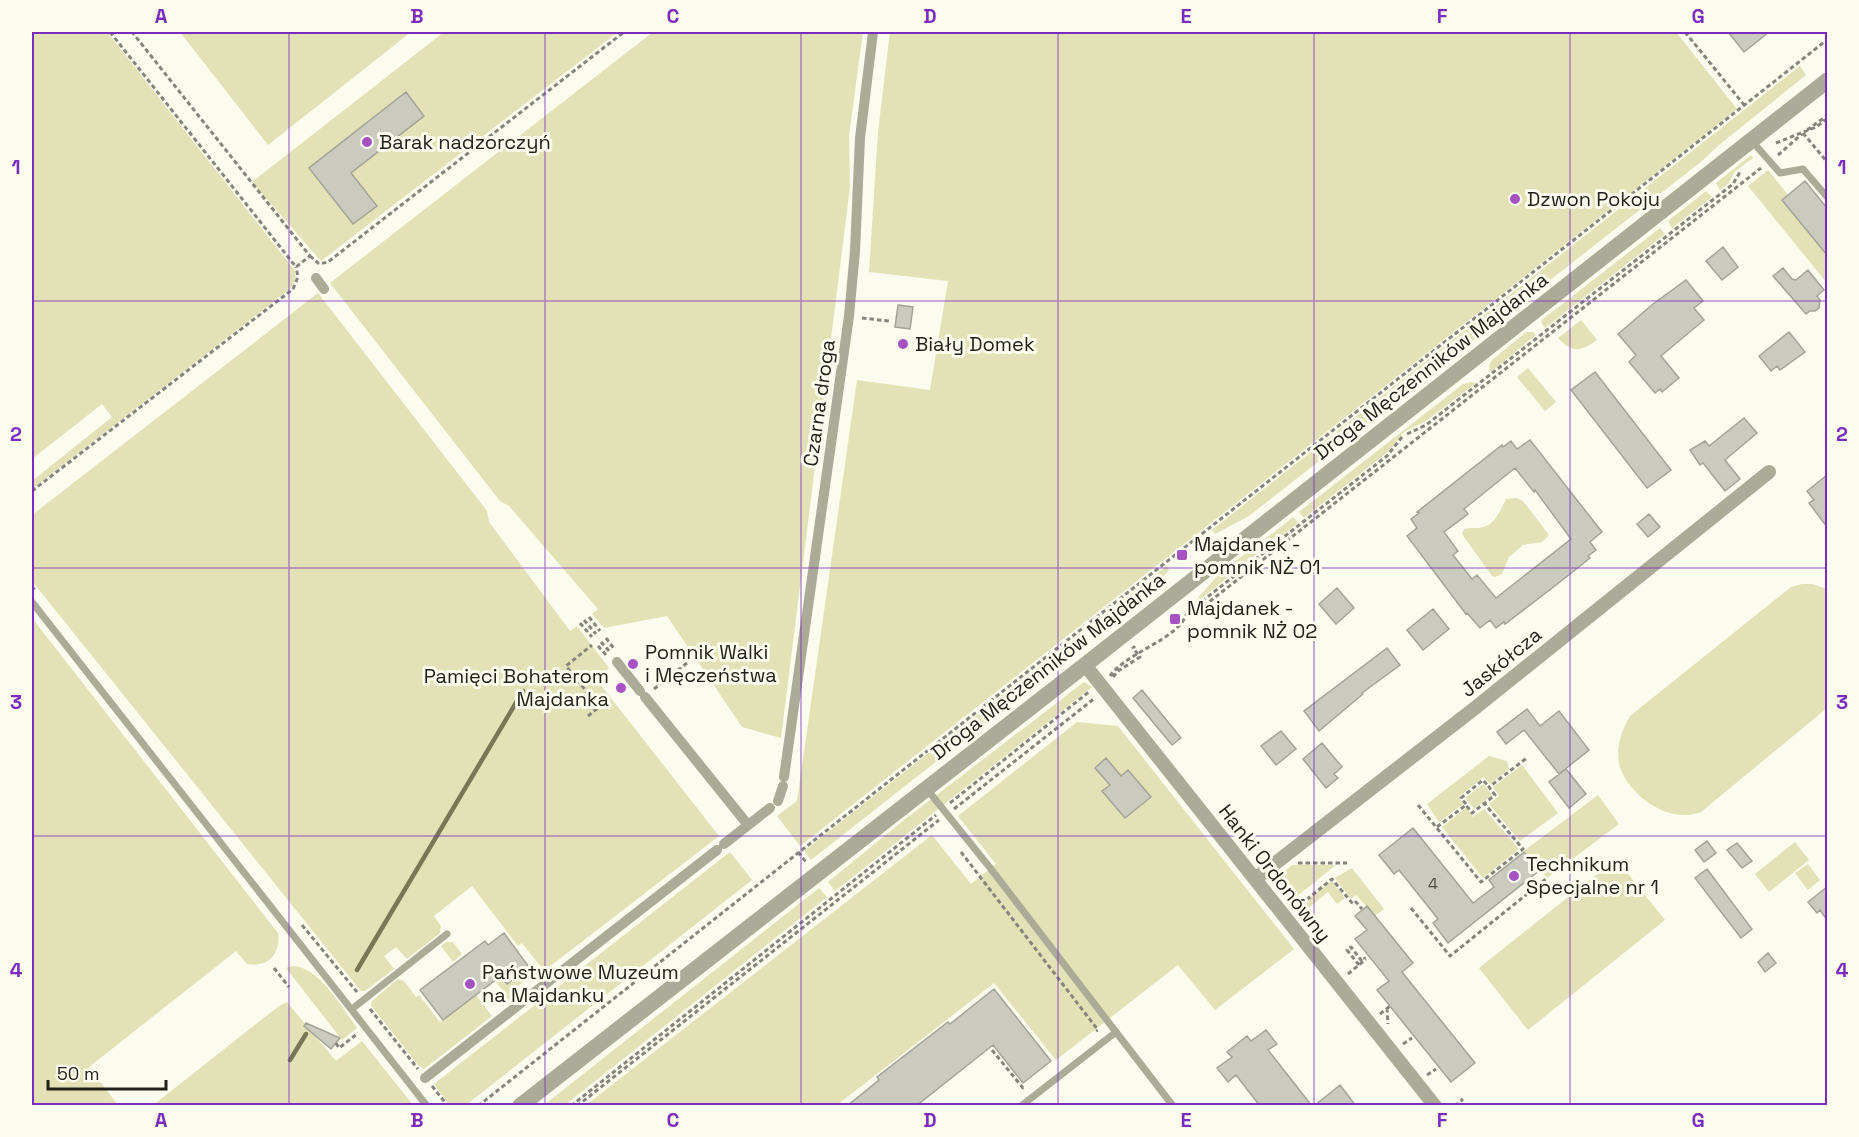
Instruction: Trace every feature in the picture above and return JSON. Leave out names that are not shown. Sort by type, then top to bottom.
[{"type":"street","name":"Czarna droga","points":[[748,825],[774,805],[784,782],[849,316],[855,251],[860,138],[873,32]]},
{"type":"street","name":"Droga Męczenników Majdanka","points":[[520,1106],[1085,665],[1827,80]]},
{"type":"street","points":[[316,278],[324,288]]},
{"type":"street","name":"Jaskółcza","points":[[1255,879],[1475,708],[1769,472]]},
{"type":"street","points":[[425,1078],[748,825],[617,662]]},
{"type":"street","name":"Hanki Ordonówny","points":[[1085,665],[1099,691],[1255,879],[1435,1106]]},
{"type":"lane","points":[[1751,140],[1780,173],[1803,169],[1827,198]]},
{"type":"lane","points":[[32,602],[428,1106]]},
{"type":"lane","points":[[926,788],[1173,1106]]},
{"type":"lane","points":[[352,1009],[447,934]]},
{"type":"lane","points":[[1021,1106],[1116,1032]]},
{"type":"path","points":[[32,491],[293,289],[298,277],[296,267],[110,32]]},
{"type":"path","points":[[132,32],[310,256],[319,264],[328,262],[624,32]]},
{"type":"path","points":[[1685,32],[1745,106]]},
{"type":"path","points":[[478,1106],[1827,39]]},
{"type":"path","points":[[1184,609],[1190,617],[1827,116]]},
{"type":"path","points":[[577,1106],[1099,691],[1116,668],[1136,653],[1154,645],[1184,620],[1187,613],[1387,456],[1401,438],[1426,425],[1733,184],[1738,173],[1778,142],[1803,133]]},
{"type":"path","points":[[1803,133],[1827,163]]},
{"type":"path","points":[[296,267],[310,256]]},
{"type":"path","points":[[849,316],[889,321]]},
{"type":"path","points":[[589,617],[600,631]]},
{"type":"path","points":[[580,623],[594,636],[585,620]]},
{"type":"path","points":[[1118,671],[1140,657],[1133,648],[1141,641]]},
{"type":"path","points":[[588,716],[599,707],[566,666],[592,645]]},
{"type":"path","points":[[642,694],[687,663]]},
{"type":"path","points":[[571,1106],[1099,691]]},
{"type":"path","points":[[1489,787],[1528,757]]},
{"type":"path","points":[[1484,780],[1495,795],[1484,803],[1472,813],[1461,798],[1484,780]]},
{"type":"path","points":[[1418,805],[1481,882],[1523,849],[1484,803]]},
{"type":"path","points":[[1437,827],[1466,805]]},
{"type":"path","points":[[959,849],[1098,1030],[1089,1038]]},
{"type":"path","points":[[798,852],[807,863]]},
{"type":"path","points":[[1290,864],[1347,863]]},
{"type":"path","points":[[1411,908],[1449,956],[1546,878]]},
{"type":"path","points":[[1292,911],[1332,879],[1353,904],[1356,902],[1362,909]]},
{"type":"path","points":[[1344,977],[1366,959],[1364,957],[1361,960],[1351,947],[1347,950],[1359,964]]},
{"type":"path","points":[[274,968],[289,987]]},
{"type":"path","points":[[363,1000],[448,1106]]},
{"type":"path","points":[[1376,1017],[1390,1006]]},
{"type":"path","points":[[1399,1047],[1412,1038]]},
{"type":"path","points":[[992,1050],[1023,1088],[1033,1081]]},
{"type":"path","points":[[1455,1106],[1463,1099]]},
{"type":"green space","points":[[32,32],[107,32],[294,269],[296,278],[291,288],[32,489],[32,481],[112,417],[102,404],[32,459]]},
{"type":"green space","points":[[180,32],[411,32],[268,145]]},
{"type":"green space","points":[[444,32],[618,32],[321,261],[252,182]]},
{"type":"green space","points":[[653,32],[863,32],[849,136],[850,187],[781,738],[742,727],[667,616],[604,628],[592,614],[598,609],[509,506],[500,501],[330,283]]},
{"type":"green space","points":[[890,32],[1676,32],[1737,109],[800,846],[777,816],[797,801],[857,380],[930,390],[948,281],[869,272],[878,132]]},
{"type":"green space","points":[[1800,66],[1806,75],[1702,161],[1249,516],[1215,534],[1212,530]]},
{"type":"green space","points":[[1751,155],[1753,158],[1734,172],[1729,183],[1720,190],[1716,183]]},
{"type":"green space","points":[[1768,170],[1788,195],[1812,236],[1827,255],[1827,283],[1748,186]]},
{"type":"green space","points":[[1706,191],[1712,197],[1672,228],[1668,221]]},
{"type":"green space","points":[[1660,228],[1665,234],[1545,328],[1541,322],[1543,319]]},
{"type":"green space","points":[[318,293],[487,511],[489,522],[570,631],[577,626],[609,668],[596,679],[719,836],[544,971],[522,943],[518,946],[472,886],[434,916],[441,926],[440,933],[407,959],[396,947],[384,956],[394,969],[365,991],[361,991],[32,581],[32,515]]},
{"type":"green space","points":[[1581,320],[1597,340],[1581,349],[1572,348],[1558,338]]},
{"type":"green space","points":[[1526,332],[1533,332],[1536,335],[1491,372],[1489,366],[1491,361]]},
{"type":"green space","points":[[1528,368],[1556,402],[1545,411],[1517,377]]},
{"type":"green space","points":[[1476,383],[1426,421],[1404,432],[1389,451],[1304,518],[1299,512],[1463,384]]},
{"type":"green space","points":[[1517,498],[1523,501],[1549,535],[1542,542],[1523,545],[1509,557],[1502,574],[1495,577],[1462,534],[1464,529],[1482,528],[1488,525],[1498,515],[1506,499]]},
{"type":"green space","points":[[1293,517],[1298,523],[1265,549],[1263,541]]},
{"type":"green space","points":[[1250,550],[1255,550],[1257,554],[1197,602],[1196,600],[1220,573]]},
{"type":"green space","points":[[1167,566],[1169,570],[1148,595],[1098,635],[1090,626]]},
{"type":"green space","points":[[1812,584],[1827,589],[1827,708],[1701,812],[1678,815],[1666,812],[1644,799],[1627,781],[1619,763],[1620,742],[1630,716],[1791,587]]},
{"type":"green space","points":[[32,618],[278,933],[277,947],[272,958],[261,964],[247,964],[236,951],[89,1067],[118,1105],[32,1105]]},
{"type":"green space","points":[[1080,634],[1087,643],[811,860],[804,851]]},
{"type":"green space","points":[[1084,682],[1092,687],[835,891],[828,882],[904,820]]},
{"type":"green space","points":[[1077,722],[1118,726],[1294,949],[1215,1010],[1178,965],[1056,1060],[994,983],[837,1105],[585,1106],[932,835],[971,884],[996,864],[958,816]]},
{"type":"green space","points":[[1489,756],[1507,761],[1509,769],[1490,784],[1484,777],[1458,797],[1463,804],[1439,822],[1427,804]]},
{"type":"green space","points":[[1522,765],[1558,813],[1520,841],[1489,804],[1499,796],[1493,787]]},
{"type":"green space","points":[[1483,784],[1492,795],[1474,809],[1465,798]]},
{"type":"green space","points":[[1598,795],[1619,824],[1547,878],[1524,851]]},
{"type":"green space","points":[[1466,808],[1473,817],[1484,809],[1519,849],[1483,878],[1442,827]]},
{"type":"green space","points":[[1795,842],[1809,860],[1769,892],[1755,874]]},
{"type":"green space","points":[[730,852],[752,880],[466,1105],[448,1103],[434,1084]]},
{"type":"green space","points":[[1616,859],[1665,920],[1528,1030],[1479,968]]},
{"type":"green space","points":[[1808,864],[1820,880],[1808,890],[1795,873]]},
{"type":"green space","points":[[1292,865],[1336,865],[1288,902],[1280,891],[1278,882],[1282,874]]},
{"type":"green space","points":[[1352,868],[1384,909],[1375,916],[1356,895],[1351,899],[1335,878]]},
{"type":"green space","points":[[1332,881],[1345,898],[1337,904],[1328,892],[1302,913],[1309,923],[1304,924],[1295,911],[1297,907]]},
{"type":"green space","points":[[819,888],[827,897],[565,1105],[544,1105]]},
{"type":"green space","points":[[446,942],[453,942],[462,954],[453,962],[441,946]]},
{"type":"green space","points":[[292,966],[302,968],[320,980],[357,1028],[342,1040],[286,968]]},
{"type":"green space","points":[[529,967],[537,977],[531,981],[529,978],[514,989],[517,993],[505,1003],[499,996],[504,992],[495,981],[501,976],[508,983]]},
{"type":"green space","points":[[398,979],[404,981],[416,997],[419,995],[440,1022],[476,995],[492,1016],[424,1069],[418,1065],[371,1005],[372,1001]]},
{"type":"green space","points":[[287,1002],[336,1061],[362,1041],[413,1105],[152,1106],[279,1006]]},
{"type":"building","points":[[1728,32],[1769,32],[1744,52]]},
{"type":"building","name":"Barak nadzorczyń","points":[[406,92],[424,116],[351,173],[377,206],[353,224],[309,168]]},
{"type":"building","points":[[1805,181],[1827,208],[1827,255],[1782,200]]},
{"type":"building","points":[[1723,247],[1738,267],[1722,280],[1706,261]]},
{"type":"building","points":[[1783,268],[1792,279],[1796,280],[1808,270],[1824,290],[1817,296],[1820,300],[1819,308],[1806,314],[1773,276]]},
{"type":"building","points":[[1686,280],[1703,301],[1694,308],[1704,320],[1661,356],[1679,378],[1662,392],[1660,389],[1655,393],[1629,362],[1636,355],[1618,334]]},
{"type":"building","points":[[898,305],[913,307],[910,329],[895,327]]},
{"type":"building","points":[[1789,332],[1805,352],[1780,370],[1777,366],[1771,371],[1759,356]]},
{"type":"building","points":[[1595,372],[1671,470],[1647,488],[1571,390]]},
{"type":"building","points":[[1744,418],[1757,433],[1725,460],[1740,479],[1725,491],[1703,463],[1700,465],[1690,450],[1705,441],[1709,446]]},
{"type":"building","points":[[1530,440],[1602,532],[1590,542],[1596,550],[1588,556],[1590,558],[1560,582],[1505,624],[1504,622],[1496,628],[1490,620],[1480,628],[1466,614],[1407,536],[1417,528],[1411,519],[1419,513],[1417,512],[1502,445],[1503,447],[1511,441],[1517,449]],"holes":[[[1515,468],[1534,492],[1535,490],[1571,539],[1496,598],[1477,575],[1472,579],[1453,555],[1458,551],[1444,532],[1468,514],[1464,509]]]},
{"type":"building","points":[[1827,475],[1827,527],[1809,503],[1814,500],[1807,491]]},
{"type":"building","points":[[1649,514],[1660,527],[1648,537],[1637,524]]},
{"type":"building","points":[[1337,588],[1354,608],[1336,624],[1319,604]]},
{"type":"building","points":[[1433,609],[1449,629],[1423,650],[1407,630]]},
{"type":"building","points":[[1387,648],[1400,665],[1362,693],[1319,731],[1304,711]]},
{"type":"building","points":[[1142,690],[1181,738],[1172,745],[1133,698]]},
{"type":"building","points":[[1527,709],[1540,726],[1559,711],[1589,750],[1559,774],[1524,730],[1506,744],[1497,732]]},
{"type":"building","points":[[1281,731],[1296,749],[1276,765],[1261,746]]},
{"type":"building","points":[[1322,743],[1342,767],[1334,774],[1338,778],[1326,788],[1303,759]]},
{"type":"building","points":[[1106,758],[1121,776],[1128,770],[1151,797],[1125,818],[1102,791],[1110,785],[1095,768]]},
{"type":"building","points":[[1566,769],[1586,794],[1569,808],[1549,782]]},
{"type":"building","points":[[1413,828],[1473,903],[1494,887],[1489,880],[1524,852],[1539,871],[1448,943],[1433,923],[1438,919],[1399,870],[1394,874],[1379,855]]},
{"type":"building","points":[[1707,841],[1716,853],[1704,862],[1695,850]]},
{"type":"building","points":[[1737,843],[1752,861],[1742,868],[1727,850]]},
{"type":"building","points":[[1707,869],[1752,929],[1741,938],[1695,878]]},
{"type":"building","points":[[1827,887],[1827,920],[1820,910],[1817,913],[1808,902]]},
{"type":"building","points":[[1367,906],[1413,963],[1402,972],[1475,1063],[1451,1082],[1377,990],[1389,981],[1355,939],[1367,930],[1355,916]]},
{"type":"building","points":[[504,933],[529,967],[507,984],[501,976],[443,1020],[420,990],[485,941],[488,945]]},
{"type":"building","points":[[1768,953],[1776,963],[1765,972],[1758,962]]},
{"type":"building","points":[[994,989],[1051,1061],[1023,1083],[993,1045],[916,1106],[847,1106],[879,1080],[877,1077]]},
{"type":"building","points":[[306,1023],[340,1038],[331,1049],[304,1026]]},
{"type":"building","points":[[1266,1030],[1277,1044],[1268,1050],[1312,1106],[1260,1106],[1236,1075],[1228,1082],[1217,1068],[1232,1057],[1227,1052],[1247,1036],[1251,1041]]},
{"type":"building","points":[[1340,1085],[1356,1106],[1314,1106]]},
{"type":"waterway","points":[[357,970],[523,691]]},
{"type":"waterway","points":[[290,1060],[306,1034]]},
{"type":"place","name":"Barak nadzorczyń","points":[[367,142]]},
{"type":"place","name":"Dzwon Pokoju","points":[[1515,199]]},
{"type":"place","name":"Biały Domek","points":[[903,344]]},
{"type":"place","name":"Majdanek - pomnik NŻ 01","points":[[1182,555]]},
{"type":"place","name":"Majdanek - pomnik NŻ 02","points":[[1175,619]]},
{"type":"place","name":"Pomnik Walki i Męczeństwa","points":[[633,664]]},
{"type":"place","name":"Pamięci Bohaterom Majdanka","points":[[621,688]]},
{"type":"place","name":"Technikum Specjalne nr 1","points":[[1514,876]]},
{"type":"place","name":"Państwowe Muzeum na Majdanku","points":[[470,984]]}]
